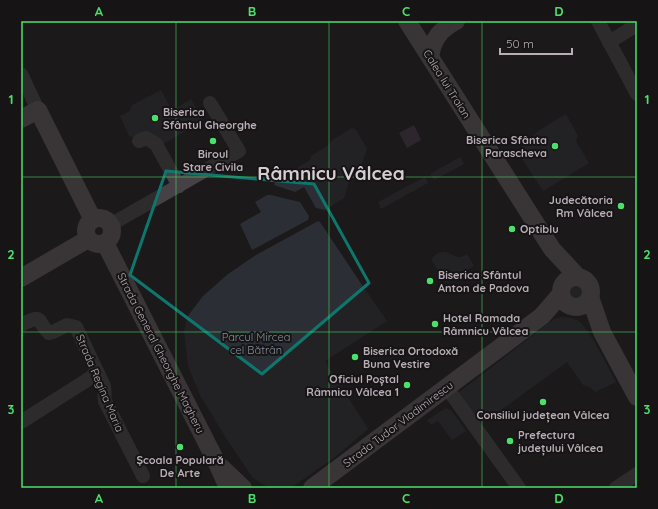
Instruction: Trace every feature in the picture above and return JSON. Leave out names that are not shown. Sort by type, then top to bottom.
[{"type":"main road","points":[[408,23],[428,30],[449,25]]},
{"type":"main road","name":"Calea lui Traian","points":[[408,23],[552,249],[569,294],[602,332]]},
{"type":"main road","points":[[430,57],[432,47],[449,25]]},
{"type":"main road","points":[[21,119],[38,110],[93,220]]},
{"type":"main road","points":[[21,278],[96,241],[108,240],[112,233],[110,225],[101,218],[93,220],[86,227],[86,231],[96,241]]},
{"type":"main road","name":"Strada General Gheorghe Magheru","points":[[96,241],[217,462],[228,488]]},
{"type":"main road","name":"Calea lui Traian","points":[[569,294],[582,279],[588,284],[591,293],[590,297],[602,332],[637,397]]},
{"type":"main road","name":"Strada Tudor Vladimirescu","points":[[312,488],[447,388],[569,294]]},
{"type":"main road","name":"Strada General Gheorghe Magheru","points":[[217,462],[243,488]]},
{"type":"street","points":[[598,21],[637,94]]},
{"type":"street","points":[[609,42],[637,25]]},
{"type":"street","points":[[21,74],[38,110]]},
{"type":"street","points":[[110,225],[239,152],[210,103]]},
{"type":"street","points":[[139,141],[146,138],[156,144],[179,186]]},
{"type":"street","name":"Strada Regina Maria","points":[[21,325],[37,318],[49,333],[67,325],[76,327],[104,386],[105,401],[143,476]]},
{"type":"street","points":[[21,422],[98,373]]},
{"type":"street","points":[[447,388],[519,488]]},
{"type":"street","points":[[616,488],[637,474]]},
{"type":"highlighted area","points":[[166,171],[314,184],[369,283],[262,374],[130,275]]},
{"type":"green space","points":[[161,90],[172,111],[191,99],[203,121],[160,146],[129,136],[120,116],[130,111],[132,105]]},
{"type":"green space","points":[[566,114],[578,136],[576,141],[589,163],[543,191],[519,154],[525,143],[538,131]]},
{"type":"green space","points":[[352,128],[356,130],[367,149],[361,166],[352,172],[344,198],[325,210],[316,208],[304,187],[295,192],[274,185],[275,181],[310,160],[311,156]]},
{"type":"green space","points":[[460,157],[464,164],[434,180],[430,174]]},
{"type":"green space","points":[[425,177],[428,183],[381,209],[378,202]]},
{"type":"green space","points":[[267,195],[300,202],[309,216],[308,220],[252,250],[240,224],[261,212],[255,202]]},
{"type":"green space","name":"Parcul Mircea cel Bătrân","points":[[318,221],[387,321],[325,361],[368,429],[335,457],[295,485],[288,488],[269,488],[253,478],[226,438],[200,395],[188,366],[184,332],[187,317],[203,296],[228,274],[256,255]]},
{"type":"green space","points":[[438,253],[450,253],[457,257],[467,254],[474,266],[446,283],[431,259]]},
{"type":"green space","points":[[576,282],[583,285],[586,292],[583,299],[576,302],[569,299],[566,292],[569,285]]},
{"type":"green space","points":[[561,317],[575,319],[582,324],[593,339],[616,382],[595,392],[591,388],[583,385],[567,362],[490,418],[484,411],[475,417],[458,393],[554,319]]},
{"type":"green space","points":[[446,408],[451,410],[466,431],[452,440],[438,421],[431,425],[427,420]]},
{"type":"shaded area","points":[[414,125],[421,140],[407,148],[399,133]]},
{"type":"place","name":"Biserica Sfântul Gheorghe","points":[[155,118]]},
{"type":"place","name":"Biroul Stare Civila","points":[[213,141]]},
{"type":"place","name":"Biserica Sfânta Parascheva","points":[[555,146]]},
{"type":"place","name":"Judecătoria Rm Vâlcea","points":[[621,206]]},
{"type":"place","name":"Optiblu","points":[[512,229]]},
{"type":"place","name":"Biserica Sfântul Anton de Padova","points":[[430,281]]},
{"type":"place","name":"Hotel Ramada Râmnicu Vâlcea","points":[[435,324]]},
{"type":"place","name":"Biserica Ortodoxă Buna Vestire","points":[[355,357]]},
{"type":"place","name":"Oficiul Poștal Râmnicu Vâlcea 1","points":[[407,385]]},
{"type":"place","name":"Consiliul județean Vâlcea","points":[[543,402]]},
{"type":"place","name":"Prefectura județului Vâlcea","points":[[510,441]]},
{"type":"place","name":"Școala Populară De Arte","points":[[180,447]]},
{"type":"district","name":"Râmnicu Vâlcea","points":[[331,173]]}]
